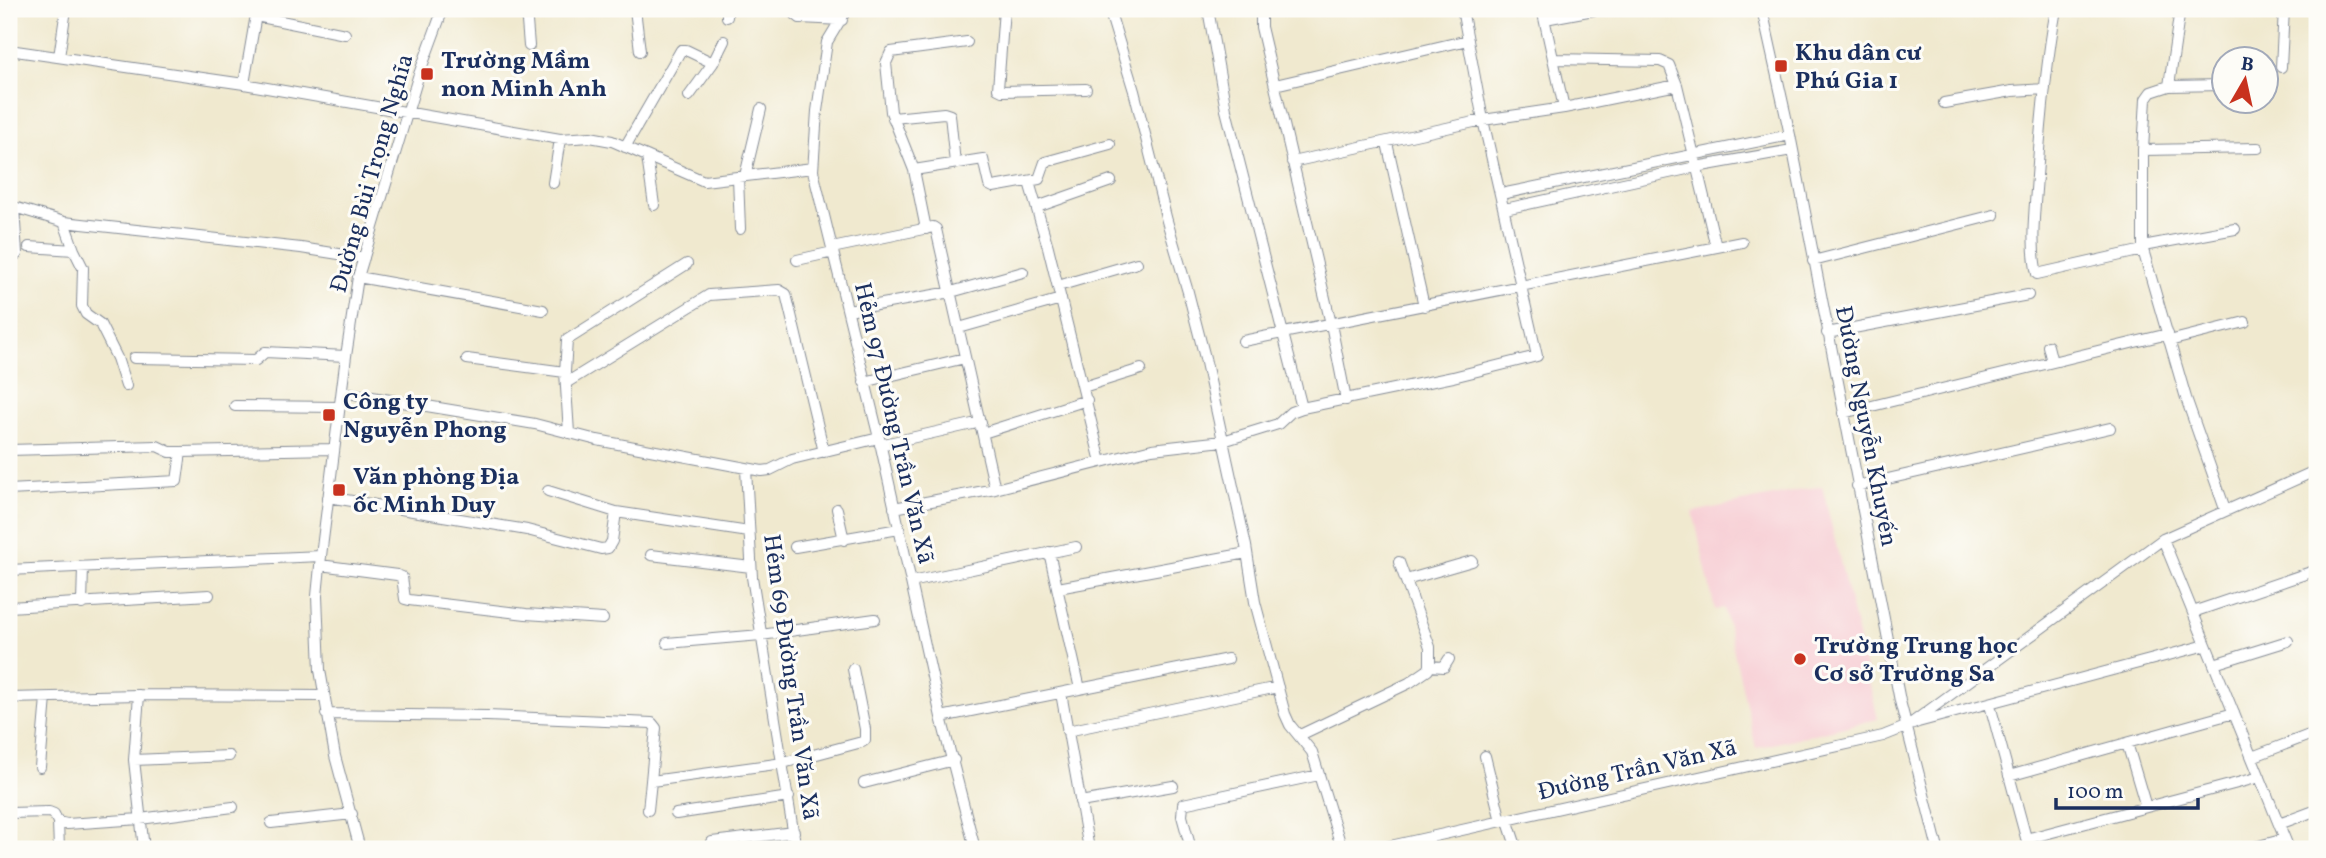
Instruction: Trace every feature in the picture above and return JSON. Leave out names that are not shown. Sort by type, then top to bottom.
[{"type":"street","points":[[59,57],[66,9]]},
{"type":"street","name":"Đường Bùi Trọng Nghĩa","points":[[360,849],[335,756],[323,696],[318,633],[320,560],[358,277],[408,112],[443,9]]},
{"type":"street","points":[[526,9],[529,46]]},
{"type":"street","points":[[635,9],[640,51]]},
{"type":"street","name":"Hẻm 97 Đường Trần Văn Xã","points":[[847,9],[827,42],[817,111],[813,168],[880,441],[941,717],[975,849]]},
{"type":"street","points":[[1004,9],[998,89],[1086,89]]},
{"type":"street","points":[[1109,9],[1188,292],[1223,441],[1255,602],[1278,687],[1290,725],[1312,752],[1342,849]]},
{"type":"street","points":[[1208,9],[1226,110],[1302,408]]},
{"type":"street","points":[[1261,9],[1261,27],[1331,324],[1346,400]]},
{"type":"street","points":[[894,508],[995,489],[1152,449],[1223,441],[1278,424],[1291,412],[1302,408],[1537,356],[1483,120],[1462,9]]},
{"type":"street","points":[[1564,108],[1543,14],[1599,9]]},
{"type":"street","name":"Đường Nguyễn Khuyến","points":[[1762,9],[1790,135],[1857,486],[1938,849]]},
{"type":"street","points":[[2056,9],[2035,197],[2037,274],[2235,229]]},
{"type":"street","points":[[2169,86],[2180,9]]},
{"type":"street","points":[[2281,67],[2284,9]]},
{"type":"street","points":[[244,84],[257,12],[345,34]]},
{"type":"street","points":[[797,14],[842,20]]},
{"type":"street","points":[[1275,85],[1468,40]]},
{"type":"street","points":[[689,96],[713,63],[723,41]]},
{"type":"street","points":[[926,229],[914,170],[893,118],[886,63],[888,55],[896,51],[967,42]]},
{"type":"street","points":[[9,50],[244,84],[560,139],[590,137],[625,147],[704,181],[813,168]]},
{"type":"street","points":[[625,147],[681,50],[713,63]]},
{"type":"street","points":[[1553,59],[1665,62],[1669,65],[1716,247]]},
{"type":"street","points":[[1292,162],[1483,120],[1564,108],[1676,85]]},
{"type":"street","points":[[2210,85],[2169,86],[2151,92],[2146,99],[2143,248],[2186,398],[2225,509]]},
{"type":"street","points":[[1944,103],[2045,89]]},
{"type":"street","points":[[740,229],[741,177],[761,109]]},
{"type":"street","points":[[893,118],[944,113],[950,115],[955,163]]},
{"type":"street","points":[[1501,194],[1790,135]]},
{"type":"street","points":[[553,183],[560,139]]},
{"type":"street","points":[[1387,143],[1424,306]]},
{"type":"street","points":[[914,170],[983,159],[989,187],[1029,182],[1041,177],[1045,162],[1110,144]]},
{"type":"street","points":[[2143,150],[2258,148]]},
{"type":"street","points":[[1505,209],[1696,167],[1792,150]]},
{"type":"street","points":[[647,157],[654,205]]},
{"type":"street","points":[[1037,207],[1111,181]]},
{"type":"street","points":[[1029,182],[1058,286],[1101,462]]},
{"type":"street","points":[[17,254],[14,207],[64,222],[301,248],[364,258]]},
{"type":"street","points":[[1813,261],[1994,215]]},
{"type":"street","points":[[64,222],[83,268],[82,306],[86,314],[100,324],[117,358],[126,386]]},
{"type":"street","points":[[797,260],[926,229],[936,229],[995,489]]},
{"type":"street","points":[[1243,341],[1742,242]]},
{"type":"street","points":[[29,247],[74,250]]},
{"type":"street","points":[[1058,286],[1137,263]]},
{"type":"street","points":[[569,433],[565,346],[571,336],[687,264]]},
{"type":"street","points":[[848,310],[951,292],[1023,272]]},
{"type":"street","points":[[358,277],[543,310]]},
{"type":"street","points":[[566,383],[709,295],[779,290],[786,294],[824,452]]},
{"type":"street","points":[[1827,333],[2028,295]]},
{"type":"street","points":[[959,328],[1061,299]]},
{"type":"street","points":[[1843,413],[2052,362],[2245,322]]},
{"type":"street","points":[[2048,346],[2052,362]]},
{"type":"street","points":[[134,358],[256,360],[265,352],[346,355]]},
{"type":"street","points":[[864,382],[965,358]]},
{"type":"street","points":[[467,359],[565,372]]},
{"type":"street","points":[[1083,387],[1141,369]]},
{"type":"street","points":[[342,391],[535,424],[746,469],[770,470],[785,461],[824,452],[880,441],[982,427],[1087,400]]},
{"type":"street","points":[[235,406],[340,407]]},
{"type":"street","points":[[1857,486],[2110,428]]},
{"type":"street","points":[[9,450],[157,446],[170,452],[334,449]]},
{"type":"street","points":[[9,490],[177,481],[181,452]]},
{"type":"street","name":"Hẻm 69 Đường Trần Văn Xã","points":[[746,469],[751,567],[796,849]]},
{"type":"street","name":"Đường Trần Văn Xã","points":[[1377,849],[1883,736],[1909,725],[2163,539],[2317,470]]},
{"type":"street","points":[[548,491],[616,512],[749,533]]},
{"type":"street","points":[[328,497],[527,530],[601,549],[608,548],[612,541],[616,512]]},
{"type":"street","points":[[837,509],[844,540]]},
{"type":"street","points":[[795,547],[899,529]]},
{"type":"street","points":[[2163,539],[2289,849]]},
{"type":"street","points":[[911,582],[1076,547]]},
{"type":"street","points":[[1049,552],[1080,689]]},
{"type":"street","points":[[1058,588],[1247,553]]},
{"type":"street","points":[[651,555],[751,567]]},
{"type":"street","points":[[9,570],[320,560],[402,577],[404,599],[526,614],[603,619]]},
{"type":"street","points":[[1406,580],[1472,561]]},
{"type":"street","points":[[1300,735],[1409,683],[1425,674],[1430,666],[1430,647],[1399,562]]},
{"type":"street","points":[[82,604],[83,567]]},
{"type":"street","points":[[2193,612],[2317,570]]},
{"type":"street","points":[[9,607],[209,595]]},
{"type":"street","points":[[667,643],[761,635],[875,619]]},
{"type":"street","points":[[2214,664],[2287,641]]},
{"type":"street","points":[[1909,725],[2206,645]]},
{"type":"street","points":[[941,717],[1228,659]]},
{"type":"street","points":[[1430,666],[1447,667]]},
{"type":"street","points":[[651,781],[783,763],[865,740],[853,670]]},
{"type":"street","points":[[1068,731],[1278,687]]},
{"type":"street","points":[[1061,693],[1089,849]]},
{"type":"street","points":[[139,695],[134,760],[144,849]]},
{"type":"street","points":[[9,698],[139,695],[323,696]]},
{"type":"street","points":[[40,766],[46,698]]},
{"type":"street","points":[[1990,705],[2028,844],[2146,807],[2260,777]]},
{"type":"street","points":[[2010,776],[2234,713]]},
{"type":"street","points":[[327,714],[487,716],[652,723],[656,728],[648,810]]},
{"type":"street","points":[[2252,757],[2317,732]]},
{"type":"street","points":[[2127,743],[2146,807]]},
{"type":"street","points":[[134,760],[229,756]]},
{"type":"street","points":[[1485,756],[1504,820],[1517,849]]},
{"type":"street","points":[[864,783],[954,761]]},
{"type":"street","points":[[1191,849],[1182,816],[1184,804],[1320,775]]},
{"type":"street","points":[[1080,802],[1173,786]]},
{"type":"street","points":[[677,814],[789,797]]},
{"type":"street","points":[[58,822],[67,824],[140,819],[233,807]]},
{"type":"street","points":[[2279,824],[2317,810]]},
{"type":"street","points":[[9,813],[54,814],[58,822],[59,849]]},
{"type":"street","points":[[271,823],[352,814]]},
{"type":"street","points":[[712,842],[794,832]]},
{"type":"street","points":[[2247,849],[2284,839]]},
{"type":"shaded area","name":"Trường Trung học Cơ sở Trường Sa","points":[[1822,486],[1878,719],[1756,748],[1724,608],[1715,610],[1693,512]]},
{"type":"place","name":"Khu dân cư Phú Gia 1","points":[[1781,66]]},
{"type":"place","name":"Trường Mầm non Minh Anh","points":[[427,74]]},
{"type":"place","name":"Công ty Nguyễn Phong","points":[[329,415]]},
{"type":"place","name":"Văn phòng Địa ốc Minh Duy","points":[[339,490]]},
{"type":"place","name":"Trường Trung học Cơ sở Trường Sa","points":[[1800,659]]}]
